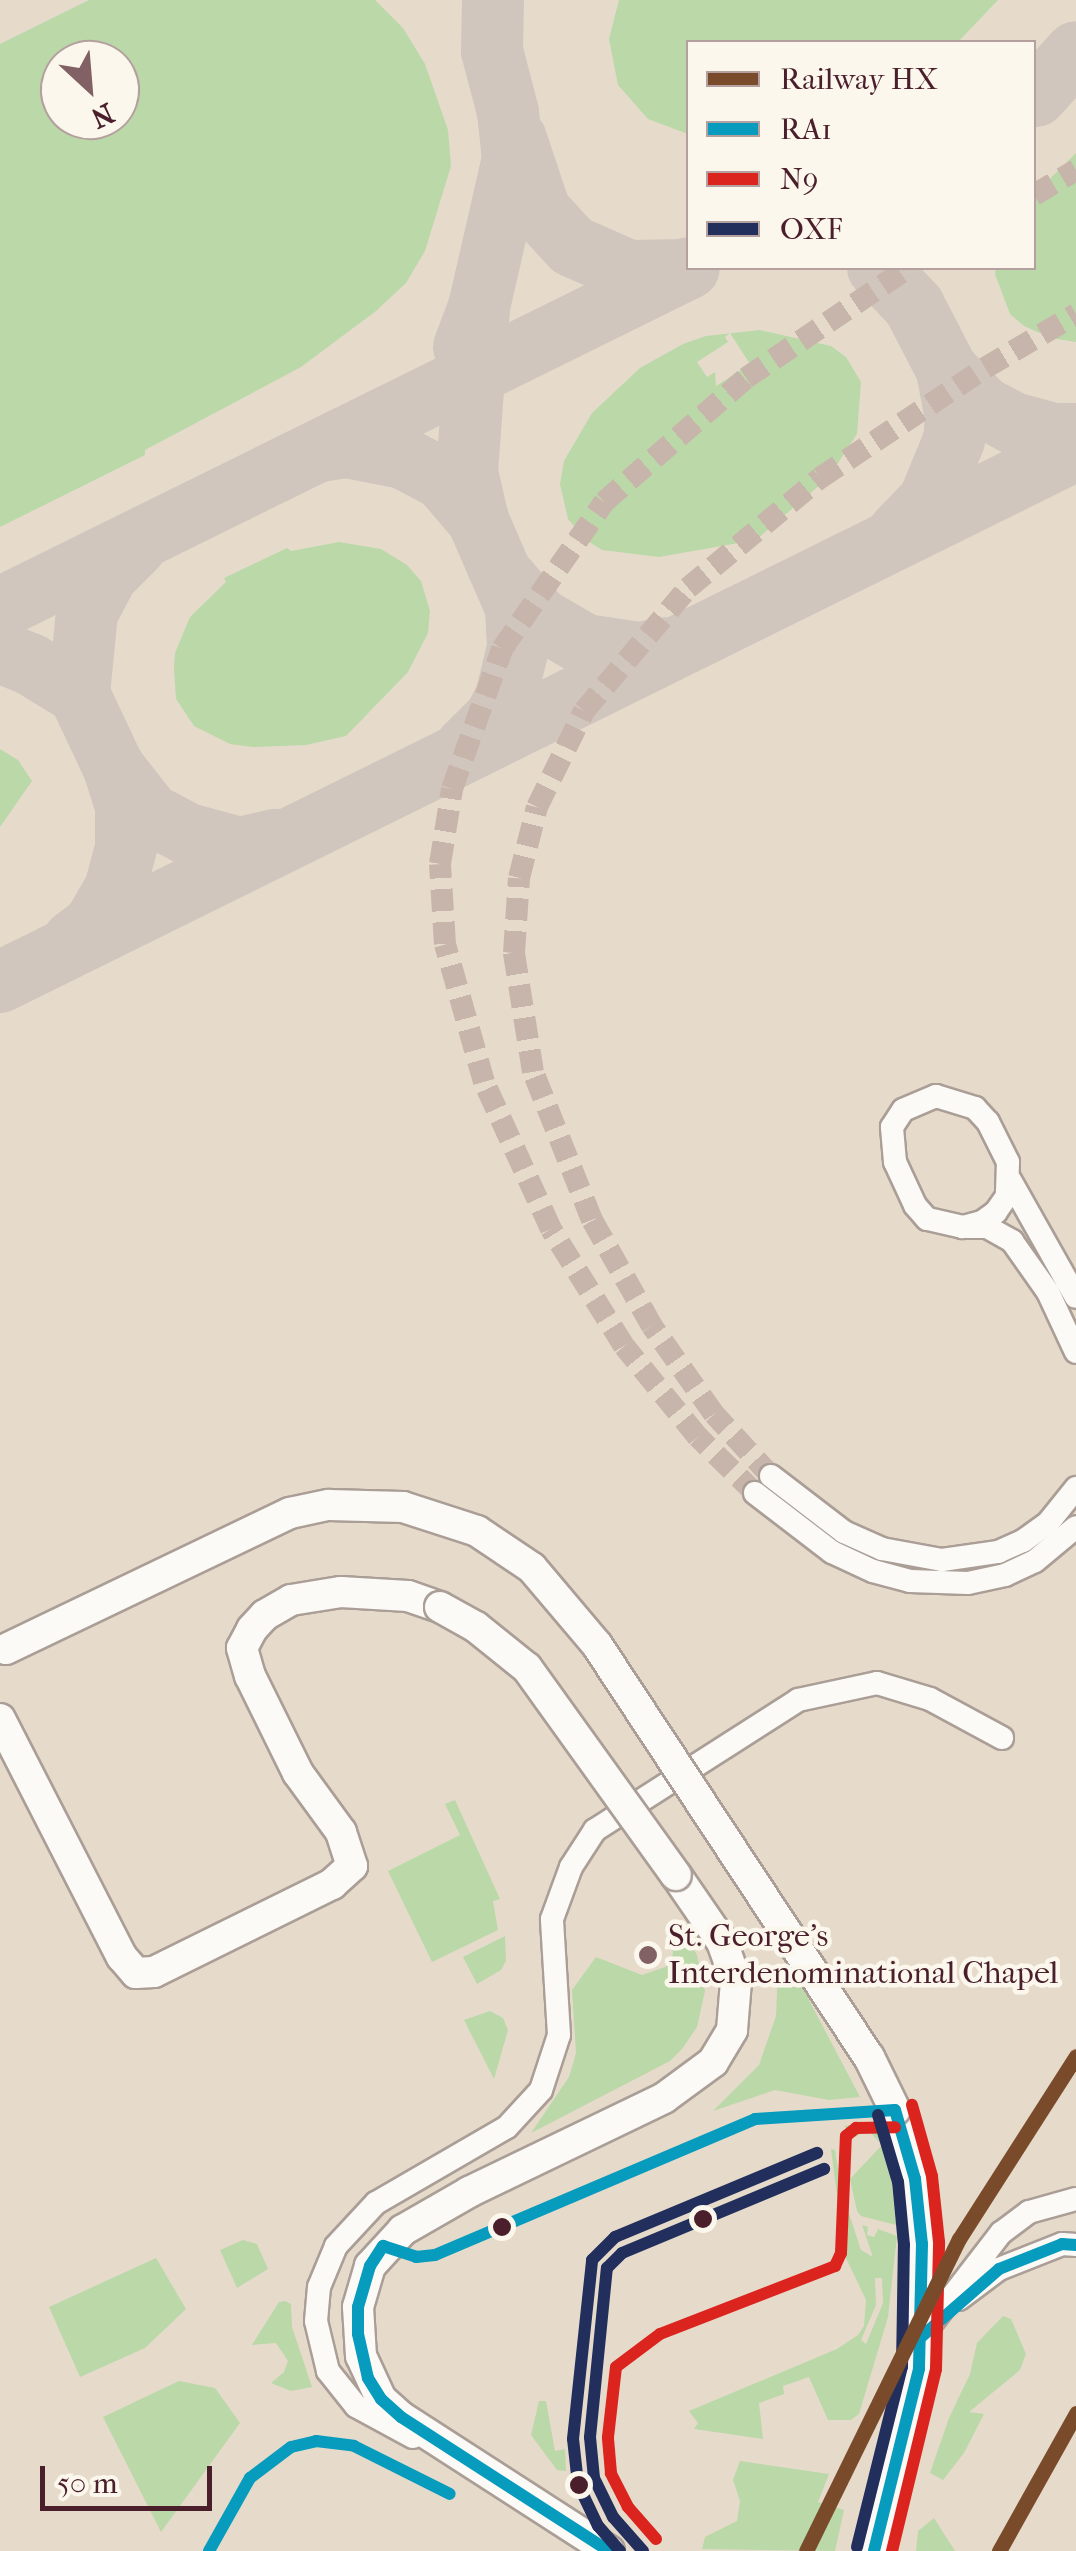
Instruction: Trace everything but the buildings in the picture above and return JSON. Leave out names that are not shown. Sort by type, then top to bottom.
[{"type":"street","points":[[1076,1297],[1010,1180],[1003,1152],[975,1108],[936,1096],[903,1110],[892,1127],[892,1146],[915,1205],[927,1219],[963,1228],[986,1228],[1012,1241],[1048,1292],[1076,1352]]},
{"type":"street","points":[[963,1228],[996,1212],[1010,1180]]},
{"type":"street","points":[[1076,1488],[1048,1523],[1023,1541],[998,1552],[942,1560],[882,1549],[844,1532],[763,1485],[832,1552],[874,1571],[910,1580],[968,1583],[1005,1575],[1035,1561],[1076,1527]]},
{"type":"street","points":[[0,1654],[240,1533],[290,1513],[329,1505],[403,1507],[477,1531],[532,1568],[597,1645],[869,2057],[896,2110],[915,2179],[922,2244],[919,2369],[872,2546]]},
{"type":"street","points":[[0,1719],[122,1957],[136,1973],[145,1975],[332,1884],[352,1866],[341,1832],[298,1773],[244,1659],[245,1639],[275,1607],[290,1600],[342,1592],[408,1596],[476,1627],[527,1668],[560,1713],[722,1942],[736,1981],[732,2030],[713,2062],[664,2098],[469,2192],[384,2246],[370,2266],[358,2307],[361,2356],[368,2378],[382,2400],[462,2458],[609,2551]]},
{"type":"street","points":[[462,2458],[379,2422],[344,2395],[328,2372],[319,2346],[318,2287],[336,2246],[376,2203],[507,2127],[541,2090],[559,2035],[552,1918],[580,1850],[595,1830],[798,1700],[877,1683],[930,1699],[1002,1738]]},
{"type":"street","points":[[920,2338],[1001,2233],[1029,2212],[1076,2199]]},
{"type":"street","points":[[920,2338],[970,2290],[1000,2269],[1062,2244],[1076,2245]]},
{"type":"green space","points":[[89,0],[375,0],[403,28],[425,64],[448,130],[451,166],[425,251],[406,283],[376,311],[301,367],[145,450],[145,455],[0,527],[0,44]]},
{"type":"green space","points":[[619,0],[998,0],[960,40],[686,40],[686,133],[648,119],[618,85],[609,39]]},
{"type":"green space","points":[[1076,153],[1076,342],[1051,338],[1024,326],[1010,314],[995,274],[996,270],[1036,270],[1036,192]]},
{"type":"green space","points":[[760,330],[831,346],[846,357],[861,382],[857,434],[829,477],[756,540],[659,557],[602,550],[586,540],[568,519],[560,484],[564,461],[592,413],[640,368],[706,336],[730,333]],"holes":[[[730,333],[750,364],[716,386],[715,372],[707,377],[697,362],[728,342],[725,337]]]},
{"type":"green space","points":[[339,542],[381,549],[407,565],[421,581],[430,611],[428,633],[408,672],[346,736],[306,745],[253,747],[230,744],[194,726],[176,699],[174,668],[175,653],[190,617],[226,582],[224,578],[287,548],[291,551]]},
{"type":"green space","points":[[0,749],[18,760],[32,781],[0,827]]},
{"type":"green space","points":[[455,1800],[500,1899],[493,1901],[498,1930],[432,1962],[388,1871],[460,1835],[445,1804]]},
{"type":"green space","points":[[505,1936],[506,1961],[501,1970],[477,1984],[463,1957]]},
{"type":"green space","points":[[688,1939],[697,1955],[705,1991],[697,2027],[682,2049],[670,2061],[531,2133],[569,2077],[576,2053],[572,1990],[596,1957],[642,1975],[671,1965],[673,1952],[669,1944]]},
{"type":"green space","points":[[791,1966],[860,2097],[829,2100],[775,2090],[713,2111],[759,2065],[776,2016],[778,1971]]},
{"type":"green space","points":[[490,2011],[503,2018],[508,2030],[494,2079],[464,2020]]},
{"type":"green space","points":[[868,2122],[880,2129],[888,2144],[896,2225],[861,2216],[857,2211],[850,2179],[882,2145],[868,2130],[855,2137],[844,2126]]},
{"type":"green space","points":[[831,2149],[835,2150],[841,2189],[861,2250],[873,2257],[862,2225],[868,2227],[867,2235],[874,2237],[878,2229],[897,2236],[888,2317],[859,2414],[851,2420],[828,2420],[809,2377],[783,2386],[784,2394],[759,2403],[763,2439],[694,2429],[698,2423],[689,2411],[837,2349],[858,2335],[864,2326],[866,2300],[845,2256]],"holes":[[[875,2278],[882,2278],[883,2303],[866,2344],[861,2340],[876,2305]]]},
{"type":"green space","points":[[243,2240],[257,2244],[268,2269],[237,2288],[220,2250]]},
{"type":"green space","points":[[156,2258],[186,2309],[145,2348],[80,2377],[49,2307]]},
{"type":"green space","points":[[279,2302],[291,2304],[292,2327],[312,2387],[291,2391],[271,2383],[284,2372],[288,2361],[276,2343],[252,2345]]},
{"type":"green space","points":[[1003,2316],[1011,2319],[1026,2354],[1020,2370],[969,2412],[984,2414],[964,2453],[943,2480],[930,2473],[949,2418],[970,2374],[977,2343]]},
{"type":"green space","points":[[179,2381],[215,2388],[240,2423],[161,2532],[103,2417]]},
{"type":"green space","points":[[539,2401],[546,2401],[555,2451],[565,2449],[566,2471],[557,2470],[531,2435]]},
{"type":"green space","points":[[740,2461],[829,2474],[818,2502],[844,2510],[835,2551],[702,2549],[705,2537],[737,2521],[740,2501],[733,2480]]},
{"type":"green space","points":[[934,2518],[955,2551],[916,2551],[918,2531]]},
{"type":"taxiway","points":[[464,347],[479,307],[513,159],[508,112],[492,51],[493,0]]},
{"type":"taxiway","points":[[1036,96],[1076,52]]},
{"type":"taxiway","points":[[516,139],[540,211],[572,246],[629,271],[685,270]]},
{"type":"taxiway","points":[[0,608],[686,269]]},
{"type":"taxiway","points":[[880,270],[914,306],[947,370]]},
{"type":"taxiway","points":[[465,748],[495,718],[506,697],[518,648],[516,608],[478,520],[467,472],[479,307]]},
{"type":"taxiway","points":[[898,533],[929,501],[954,440],[956,419],[947,370],[983,407],[1013,423],[1054,434],[1076,434]]},
{"type":"taxiway","points":[[321,451],[347,447],[403,458],[443,479],[478,520]]},
{"type":"taxiway","points":[[0,982],[1076,450]]},
{"type":"taxiway","points":[[79,694],[87,613],[107,575],[136,546]]},
{"type":"taxiway","points":[[507,580],[539,618],[585,645],[640,653],[665,648]]},
{"type":"taxiway","points":[[0,652],[30,664],[79,694],[114,768],[150,814],[188,834],[240,848],[276,840]]},
{"type":"taxiway","points":[[73,941],[94,925],[115,889],[126,848],[126,807],[114,768]]},
{"type":"tunnel","points":[[1036,194],[1076,170]]},
{"type":"tunnel","points":[[755,1493],[698,1437],[624,1346],[551,1229],[484,1082],[445,944],[440,864],[452,789],[502,649],[604,502],[746,378],[905,270]]},
{"type":"tunnel","points":[[771,1476],[714,1414],[652,1326],[592,1220],[533,1072],[514,953],[519,878],[537,807],[584,711],[688,588],[820,478],[985,368],[1076,314]]},
{"type":"rail line","name":"HX","points":[[806,2551],[959,2239],[1076,2056]]},
{"type":"rail line","name":"HX","points":[[999,2551],[1076,2413]]},
{"type":"transit line","name":"N9","points":[[892,2551],[936,2369],[939,2242],[932,2176],[912,2105]]},
{"type":"transit line","name":"RA1","points":[[609,2551],[401,2417],[381,2399],[368,2378],[358,2334],[358,2307],[370,2266],[383,2246],[416,2257],[435,2255],[755,2119],[895,2110],[915,2179],[922,2244],[919,2369],[874,2551]]},
{"type":"transit line","name":"OXF","points":[[857,2547],[902,2367],[904,2245],[898,2182],[878,2115]]},
{"type":"transit line","name":"N9","points":[[656,2539],[628,2507],[611,2473],[608,2437],[616,2367],[660,2334],[835,2266],[841,2253],[846,2136],[856,2128],[895,2127]]},
{"type":"transit line","name":"OXF","points":[[620,2551],[598,2526],[578,2484],[573,2439],[592,2260],[615,2237],[817,2153]]},
{"type":"transit line","points":[[643,2551],[613,2517],[594,2478],[590,2437],[607,2268],[622,2253],[824,2169]]},
{"type":"transit line","name":"RA1","points":[[920,2338],[999,2269],[1062,2244],[1076,2245]]},
{"type":"transit line","name":"RA1","points":[[209,2551],[250,2478],[291,2447],[316,2441],[354,2446],[450,2494]]},
{"type":"place","name":"St. George's Interdenominational Chapel","points":[[648,1955]]}]
